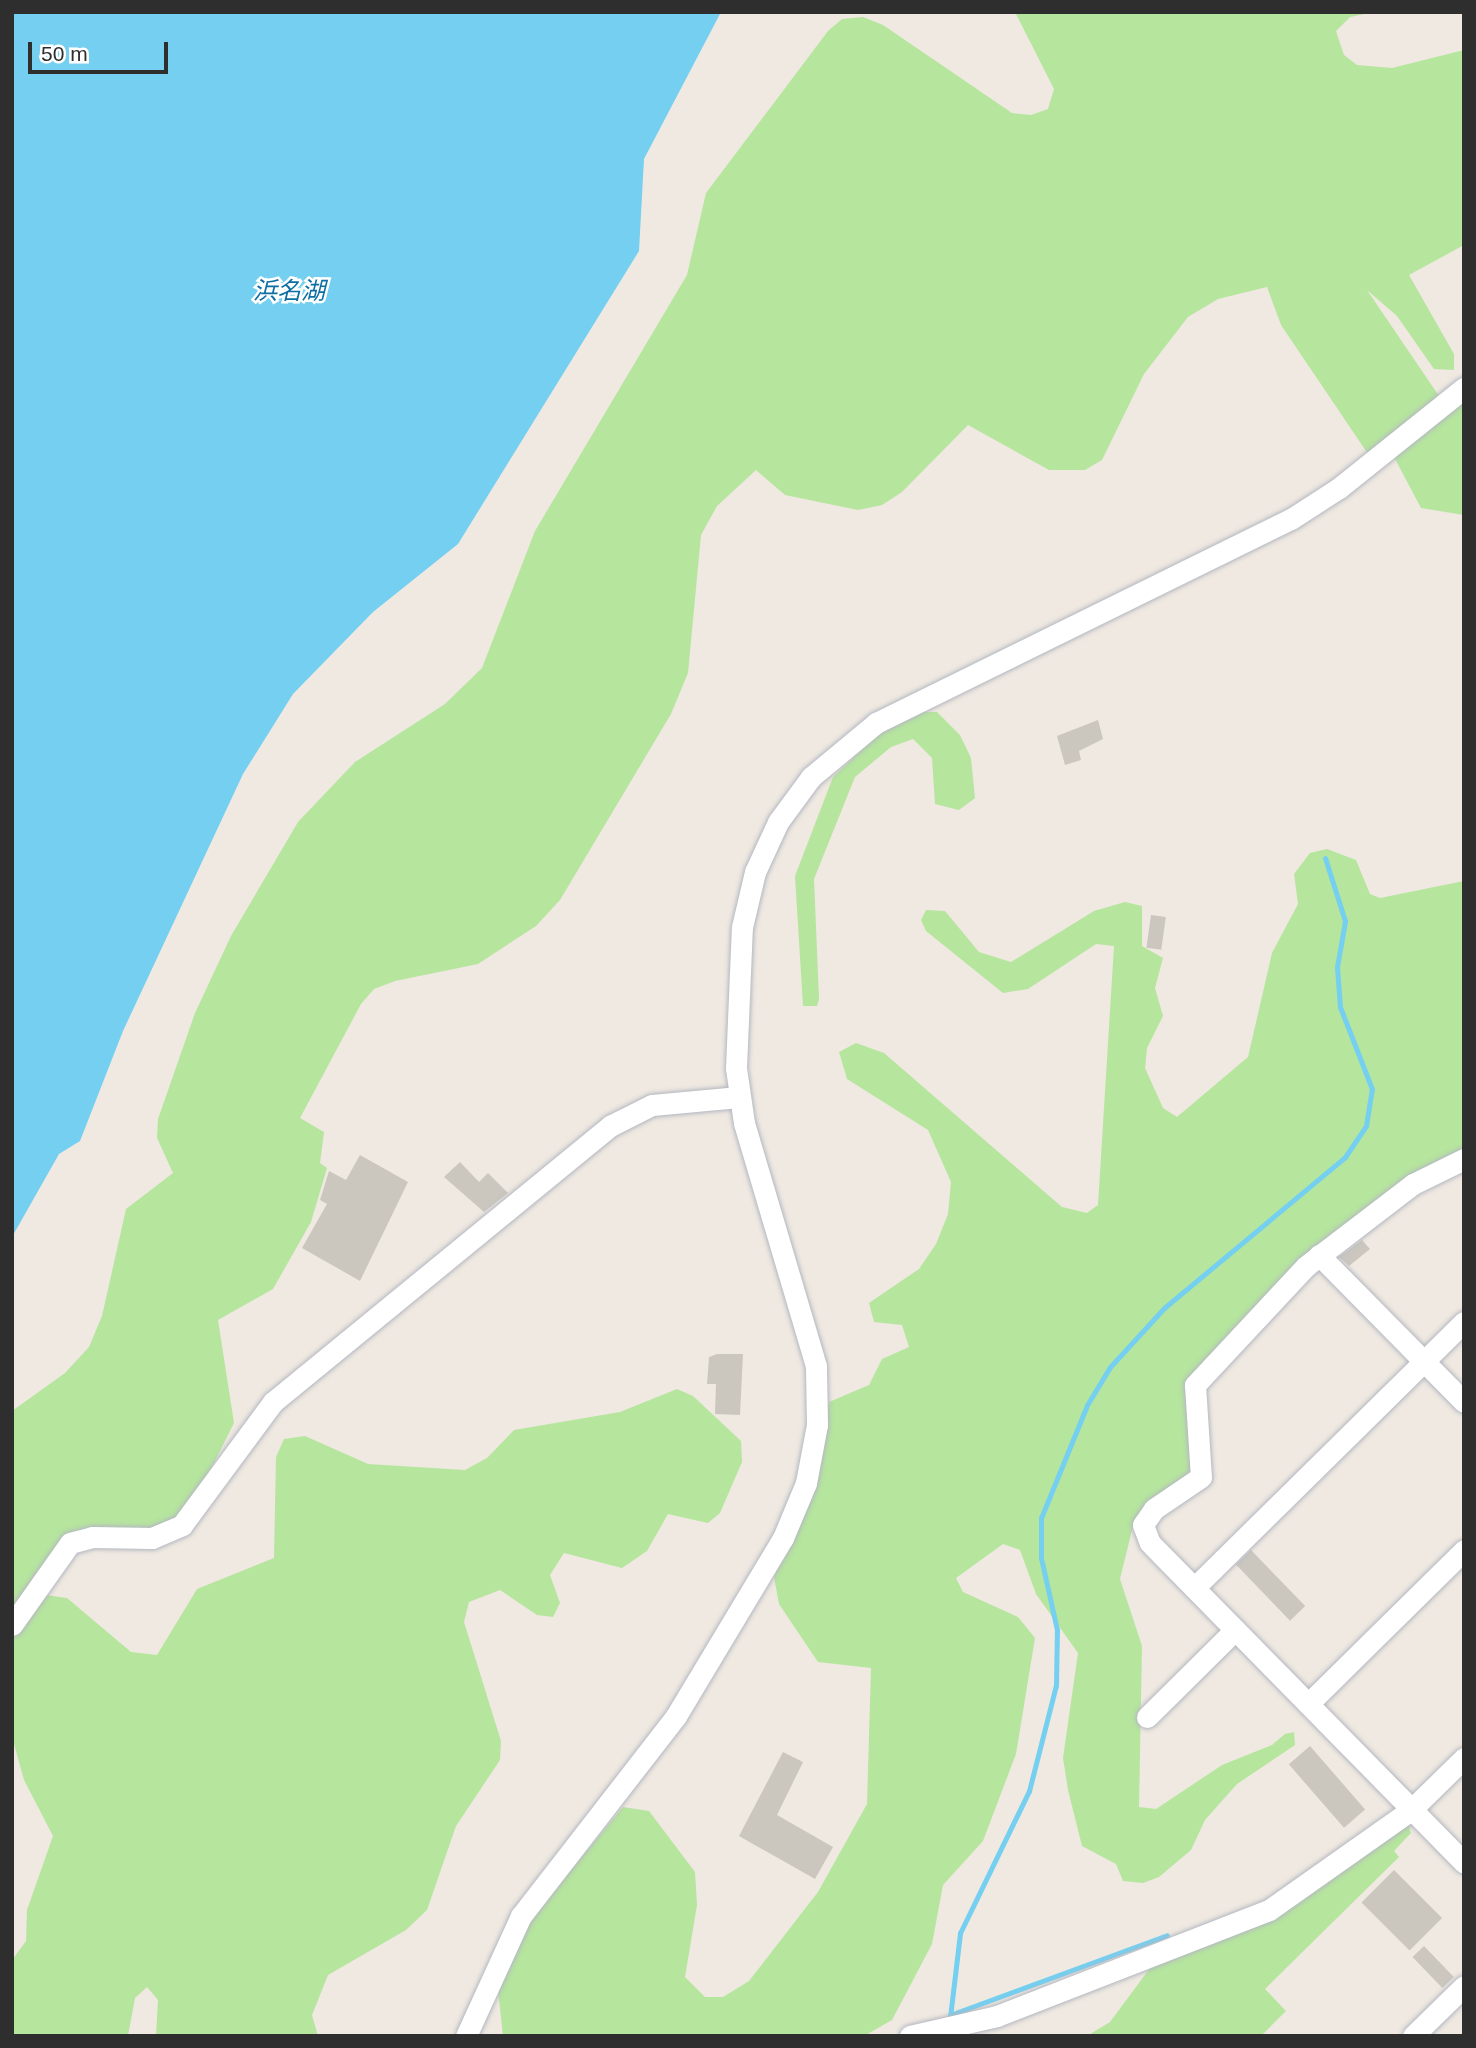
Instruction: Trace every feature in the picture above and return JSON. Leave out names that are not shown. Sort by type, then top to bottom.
[{"type":"street","points":[[466,2036],[521,1916],[676,1716],[783,1538],[806,1483],[817,1425],[814,1357],[739,1097],[735,1040],[747,899],[778,822],[831,757],[901,710],[1291,519],[1339,488],[1464,388]]},
{"type":"street","points":[[12,1625],[70,1543],[92,1537],[152,1538],[182,1525],[273,1402],[616,1121],[652,1105],[739,1097]]},
{"type":"street","points":[[1464,1158],[1428,1173],[1320,1255],[1195,1385],[1200,1477],[1154,1509],[1143,1525],[1150,1543],[1464,1862]]},
{"type":"street","points":[[1320,1255],[1464,1402]]},
{"type":"street","points":[[1194,1588],[1464,1322]]},
{"type":"street","points":[[1308,1704],[1464,1550]]},
{"type":"street","points":[[1147,1717],[1236,1630]]},
{"type":"street","points":[[910,2036],[997,2016],[1259,1915],[1412,1809],[1464,1758]]},
{"type":"street","points":[[1413,2036],[1464,1986]]},
{"type":"green space","points":[[1015,12],[1374,12],[1350,17],[1336,31],[1344,55],[1357,65],[1392,68],[1464,50],[1464,245],[1409,275],[1454,354],[1454,370],[1434,369],[1397,316],[1367,290],[1439,396],[1368,454],[1281,325],[1267,287],[1218,299],[1188,317],[1144,374],[1102,460],[1085,470],[1049,470],[968,425],[902,492],[882,505],[858,510],[785,495],[756,470],[717,506],[701,535],[688,673],[671,714],[560,900],[536,926],[478,964],[395,981],[374,989],[361,1004],[300,1118],[324,1132],[320,1163],[327,1168],[311,1222],[273,1289],[218,1320],[234,1423],[197,1497],[165,1527],[92,1530],[12,1613],[12,1411],[65,1373],[89,1347],[102,1316],[126,1209],[173,1173],[157,1138],[158,1119],[195,1013],[231,936],[298,822],[355,762],[445,704],[482,668],[535,531],[687,275],[706,193],[828,31],[842,19],[863,17],[883,25],[1012,113],[1031,115],[1048,109],[1054,89]]},
{"type":"green space","points":[[1464,401],[1464,515],[1421,508],[1394,457]]},
{"type":"green space","points":[[920,712],[937,712],[960,735],[971,758],[975,798],[959,810],[935,804],[932,758],[913,739],[891,747],[855,777],[814,879],[819,999],[817,1006],[803,1006],[795,876],[833,777],[881,732]]},
{"type":"green space","points":[[1327,849],[1356,860],[1370,894],[1380,898],[1464,881],[1464,1151],[1442,1159],[1192,1378],[1192,1473],[1134,1522],[1120,1579],[1142,1646],[1139,1807],[1156,1809],[1222,1765],[1272,1745],[1285,1734],[1294,1732],[1295,1745],[1237,1784],[1205,1820],[1191,1850],[1159,1877],[1143,1883],[1123,1881],[1116,1864],[1082,1846],[1068,1790],[1063,1758],[1078,1653],[1036,1594],[1020,1550],[1003,1544],[956,1578],[963,1592],[1018,1617],[1035,1638],[1016,1754],[983,1841],[943,1885],[932,1944],[892,2020],[864,2036],[503,2036],[498,1990],[529,1921],[623,1807],[649,1811],[695,1872],[697,1905],[685,1977],[705,1997],[723,1997],[749,1981],[818,1892],[867,1804],[871,1668],[818,1662],[779,1604],[774,1577],[816,1486],[829,1402],[869,1385],[882,1359],[909,1347],[902,1325],[874,1322],[869,1303],[919,1269],[936,1244],[948,1214],[951,1182],[928,1130],[847,1079],[839,1052],[856,1043],[884,1053],[1062,1207],[1087,1213],[1098,1205],[1114,946],[1096,944],[1028,989],[1003,993],[926,931],[921,920],[926,910],[945,911],[979,952],[1011,962],[1094,911],[1125,902],[1142,906],[1142,946],[1163,958],[1155,988],[1163,1016],[1147,1048],[1145,1068],[1163,1108],[1177,1117],[1248,1057],[1272,953],[1298,904],[1294,874],[1310,853]]},
{"type":"green space","points":[[677,1389],[693,1396],[741,1441],[742,1462],[720,1513],[708,1523],[668,1514],[647,1551],[622,1568],[564,1553],[550,1575],[560,1603],[553,1617],[537,1615],[500,1590],[469,1602],[464,1622],[501,1741],[500,1760],[456,1826],[427,1910],[406,1930],[328,1975],[312,2015],[318,2036],[156,2036],[158,2000],[147,1987],[135,1998],[128,2036],[12,2036],[12,1960],[26,1941],[27,1910],[53,1836],[24,1780],[12,1737],[12,1636],[46,1595],[67,1598],[131,1652],[157,1655],[197,1589],[274,1558],[276,1457],[284,1439],[305,1436],[368,1464],[465,1470],[487,1458],[514,1430],[620,1412]]},
{"type":"green space","points":[[1408,1823],[1411,1833],[1394,1851],[1399,1857],[1265,1989],[1286,2011],[1261,2036],[1087,2036],[1110,2022],[1150,1968]]},
{"type":"water","name":"浜名湖","points":[[12,12],[721,12],[644,159],[639,251],[458,544],[373,612],[293,694],[243,774],[123,1031],[80,1141],[59,1154],[12,1237]]},
{"type":"building","points":[[1098,720],[1103,739],[1079,751],[1081,760],[1065,765],[1057,736]]},
{"type":"building","points":[[1151,915],[1166,917],[1161,950],[1146,948]]},
{"type":"building","points":[[360,1155],[408,1182],[360,1281],[302,1248],[327,1204],[320,1200],[329,1171],[346,1180]]},
{"type":"building","points":[[460,1162],[479,1182],[488,1173],[508,1193],[484,1212],[444,1177]]},
{"type":"building","points":[[1362,1240],[1370,1249],[1349,1266],[1339,1257]]},
{"type":"building","points":[[717,1354],[743,1354],[740,1415],[715,1414],[716,1384],[707,1384],[709,1357]]},
{"type":"building","points":[[1251,1550],[1305,1606],[1290,1621],[1236,1565]]},
{"type":"building","points":[[1310,1746],[1365,1809],[1344,1828],[1289,1764]]},
{"type":"building","points":[[783,1752],[803,1762],[777,1815],[833,1847],[815,1879],[739,1836]]},
{"type":"building","points":[[1394,1870],[1442,1918],[1410,1951],[1361,1903]]},
{"type":"building","points":[[1424,1946],[1454,1977],[1442,1988],[1412,1957]]},
{"type":"waterway","points":[[950,2017],[960,1933],[1029,1791],[1056,1685],[1057,1630],[1041,1558],[1041,1518],[1087,1405],[1110,1367],[1164,1308],[1345,1157],[1366,1126],[1372,1089],[1340,1007],[1337,967],[1345,921],[1325,858]]},
{"type":"waterway","points":[[950,2015],[1167,1935]]}]
